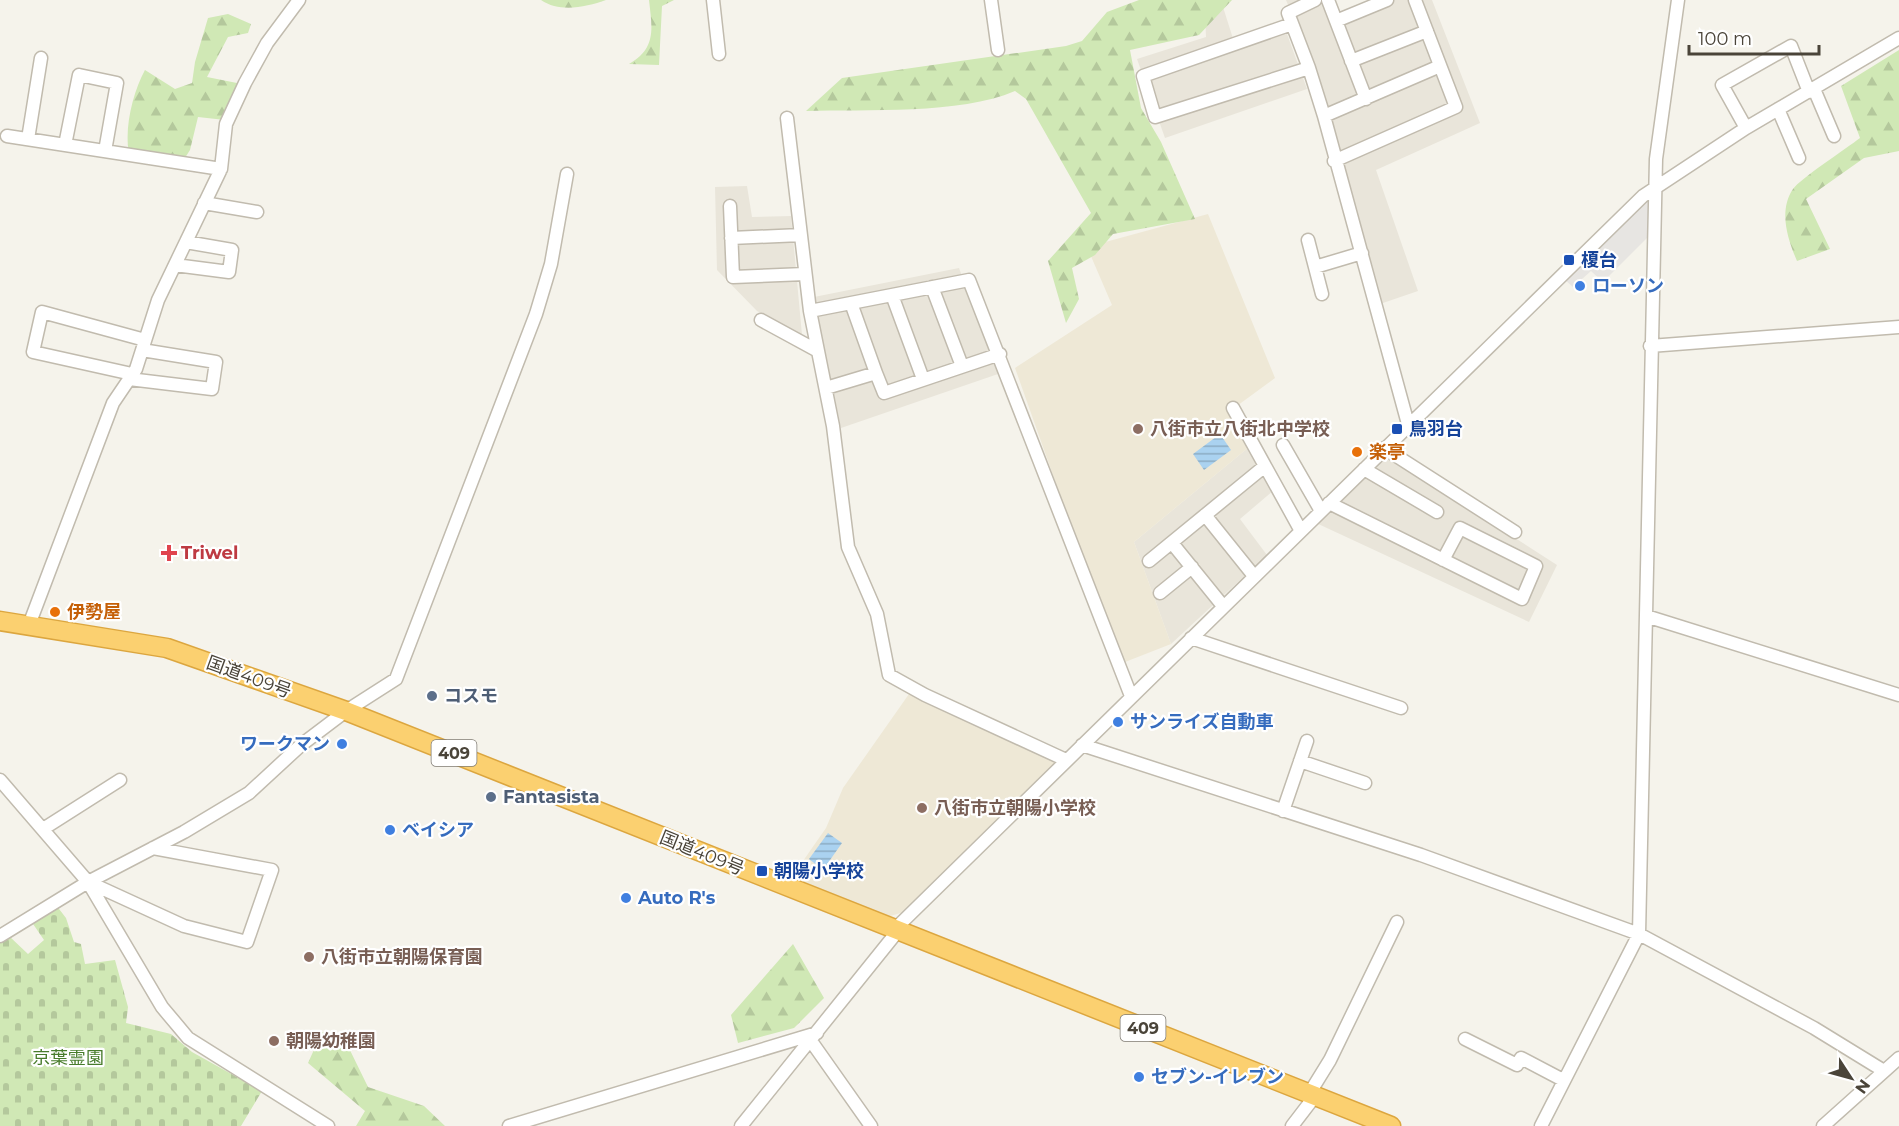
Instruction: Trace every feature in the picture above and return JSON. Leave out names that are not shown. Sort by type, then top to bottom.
[{"type":"highway","name":"国道409号","points":[[0,621],[167,648],[346,711],[1391,1126]]},
{"type":"street","points":[[29,625],[113,403],[131,376],[144,345],[158,300],[221,169],[226,124],[267,43],[299,0]]},
{"type":"street","points":[[713,0],[719,54]]},
{"type":"street","points":[[991,0],[998,50]]},
{"type":"street","points":[[1315,0],[1288,13],[1310,68],[1408,424]]},
{"type":"street","points":[[1328,0],[1365,99]]},
{"type":"street","points":[[1336,21],[1387,0]]},
{"type":"street","points":[[1334,161],[1456,107],[1415,0]]},
{"type":"street","points":[[1541,1126],[1639,934],[1650,346],[1656,159],[1678,0]]},
{"type":"street","points":[[1292,24],[1143,76],[1155,117],[1310,68]]},
{"type":"street","points":[[1351,61],[1427,31]]},
{"type":"street","points":[[741,1126],[896,931],[1131,696],[1655,185],[1746,128],[1899,38]]},
{"type":"street","points":[[1746,128],[1722,86],[1791,46],[1834,136]]},
{"type":"street","points":[[28,139],[41,57]]},
{"type":"street","points":[[1324,116],[1440,66]]},
{"type":"street","points":[[65,145],[79,75],[117,83],[105,151]]},
{"type":"street","points":[[1778,110],[1799,158]]},
{"type":"street","points":[[787,118],[810,311],[816,350],[826,388],[848,547],[877,614],[889,675],[925,695],[1066,760]]},
{"type":"street","points":[[7,136],[221,169]]},
{"type":"street","points":[[0,936],[88,882],[249,793],[301,745],[346,711],[396,679],[536,314],[551,264],[567,174]]},
{"type":"street","points":[[204,203],[256,212]]},
{"type":"street","points":[[730,206],[733,277],[805,274]]},
{"type":"street","points":[[732,238],[801,235]]},
{"type":"street","points":[[1308,240],[1322,294]]},
{"type":"street","points":[[175,265],[229,272],[232,250],[186,242]]},
{"type":"street","points":[[1315,267],[1362,253]]},
{"type":"street","points":[[810,311],[969,280],[1000,354],[1131,696]]},
{"type":"street","points":[[932,287],[962,366]]},
{"type":"street","points":[[892,295],[923,380]]},
{"type":"street","points":[[851,303],[884,393],[1000,354]]},
{"type":"street","points":[[42,312],[144,345],[216,362],[212,388],[131,376],[33,352],[42,312]]},
{"type":"street","points":[[761,320],[816,350]]},
{"type":"street","points":[[1650,346],[1899,327]]},
{"type":"street","points":[[826,388],[876,373]]},
{"type":"street","points":[[1233,408],[1301,531]]},
{"type":"street","points":[[1283,445],[1325,507],[1443,560],[1522,599],[1536,566],[1460,528],[1443,560]]},
{"type":"street","points":[[1384,448],[1515,532]]},
{"type":"street","points":[[1149,561],[1264,466]]},
{"type":"street","points":[[1364,469],[1437,512]]},
{"type":"street","points":[[1205,515],[1254,576]]},
{"type":"street","points":[[1172,543],[1223,606]]},
{"type":"street","points":[[1160,593],[1192,567]]},
{"type":"street","points":[[1646,616],[1899,695]]},
{"type":"street","points":[[1191,638],[1401,708]]},
{"type":"street","points":[[1282,811],[1306,741]]},
{"type":"street","points":[[1082,745],[1421,855],[1639,934],[1814,1028],[1884,1071]]},
{"type":"street","points":[[1300,761],[1365,783]]},
{"type":"street","points":[[43,829],[120,780]]},
{"type":"street","points":[[2,786],[43,829],[88,882],[162,1007],[188,1038],[328,1126]]},
{"type":"street","points":[[88,882],[184,926],[247,942],[272,870],[153,848]]},
{"type":"street","points":[[1292,1126],[1312,1095],[1397,922]]},
{"type":"street","points":[[509,1126],[814,1037]]},
{"type":"street","points":[[814,1037],[871,1126]]},
{"type":"street","points":[[1465,1039],[1517,1065],[1521,1058],[1563,1080]]},
{"type":"street","points":[[1823,1126],[1899,1058]]},
{"type":"shaded area","points":[[1286,0],[1333,0],[1340,16],[1385,0],[1432,0],[1480,123],[1376,170],[1418,291],[1380,304],[1311,61]]},
{"type":"shaded area","points":[[1223,7],[1236,48],[1287,34],[1307,89],[1165,138],[1137,59],[1206,37],[1205,13]]},
{"type":"shaded area","points":[[747,186],[752,217],[791,216],[802,335],[757,311],[717,270],[715,187]]},
{"type":"shaded area","points":[[1651,193],[1648,237],[1603,282],[1591,271],[1573,287],[1564,279]]},
{"type":"shaded area","name":"八街市立八街北中学校","points":[[1208,214],[1275,378],[1230,411],[1249,447],[1134,542],[1171,644],[1120,664],[1015,368],[1112,305],[1087,247]]},
{"type":"shaded area","points":[[959,268],[998,374],[841,428],[814,297]]},
{"type":"shaded area","points":[[1249,447],[1274,490],[1240,519],[1267,555],[1171,644],[1134,542]]},
{"type":"shaded area","points":[[1385,454],[1557,565],[1529,622],[1314,522]]},
{"type":"shaded area","name":"八街市立朝陽小学校","points":[[909,694],[1057,762],[904,912],[883,918],[789,881],[826,828],[843,788]]},
{"type":"green space","points":[[541,0],[606,0],[582,7],[565,8]]},
{"type":"green space","points":[[649,0],[674,0],[662,6],[659,65],[629,64],[644,51],[651,36]]},
{"type":"green space","points":[[1139,0],[1232,0],[1199,35],[1130,50],[1141,108],[1161,142],[1195,219],[1113,234],[1095,255],[1072,268],[1079,299],[1066,323],[1048,261],[1091,213],[1026,99],[1015,91],[992,99],[940,107],[806,111],[842,78],[1066,46],[1082,41],[1107,12]]},
{"type":"green space","points":[[228,14],[251,24],[248,33],[228,37],[207,77],[242,84],[225,120],[198,117],[190,150],[183,161],[129,153],[128,133],[131,110],[145,70],[175,89],[192,83],[195,62],[208,18]]},
{"type":"green space","points":[[1899,50],[1899,151],[1864,158],[1806,199],[1830,249],[1797,261],[1786,225],[1788,198],[1793,189],[1805,178],[1860,138],[1841,86]]},
{"type":"green space","name":"京葉霊園","points":[[56,905],[66,918],[74,942],[81,944],[85,964],[115,960],[128,1007],[126,1023],[171,1034],[192,1052],[262,1091],[241,1126],[0,1126],[0,942],[9,936],[28,954],[44,940],[31,921]]},
{"type":"green space","points":[[793,944],[824,998],[794,1028],[738,1043],[731,1015]]},
{"type":"green space","points":[[322,1032],[345,1040],[368,1087],[424,1106],[445,1126],[356,1126],[365,1111],[308,1063]]},
{"type":"water","points":[[1220,434],[1231,450],[1204,470],[1193,454]]},
{"type":"water","points":[[828,833],[842,843],[823,870],[809,859]]},
{"type":"place","name":"榎台","points":[[1569,260]]},
{"type":"place","name":"ローソン","points":[[1580,286]]},
{"type":"place","name":"八街市立八街北中学校","points":[[1138,429]]},
{"type":"place","name":"鳥羽台","points":[[1397,429]]},
{"type":"place","name":"楽亭","points":[[1357,452]]},
{"type":"place","name":"Triwel","points":[[169,553]]},
{"type":"place","name":"伊勢屋","points":[[55,612]]},
{"type":"place","name":"コスモ","points":[[432,696]]},
{"type":"place","name":"サンライズ自動車","points":[[1118,722]]},
{"type":"place","name":"ワークマン","points":[[342,744]]},
{"type":"place","name":"Fantasista","points":[[491,797]]},
{"type":"place","name":"八街市立朝陽小学校","points":[[922,808]]},
{"type":"place","name":"ベイシア","points":[[390,830]]},
{"type":"place","name":"朝陽小学校","points":[[762,871]]},
{"type":"place","name":"Auto R's","points":[[626,898]]},
{"type":"place","name":"八街市立朝陽保育園","points":[[309,957]]},
{"type":"place","name":"朝陽幼稚園","points":[[274,1041]]},
{"type":"place","name":"セブン-イレブン","points":[[1139,1077]]}]
